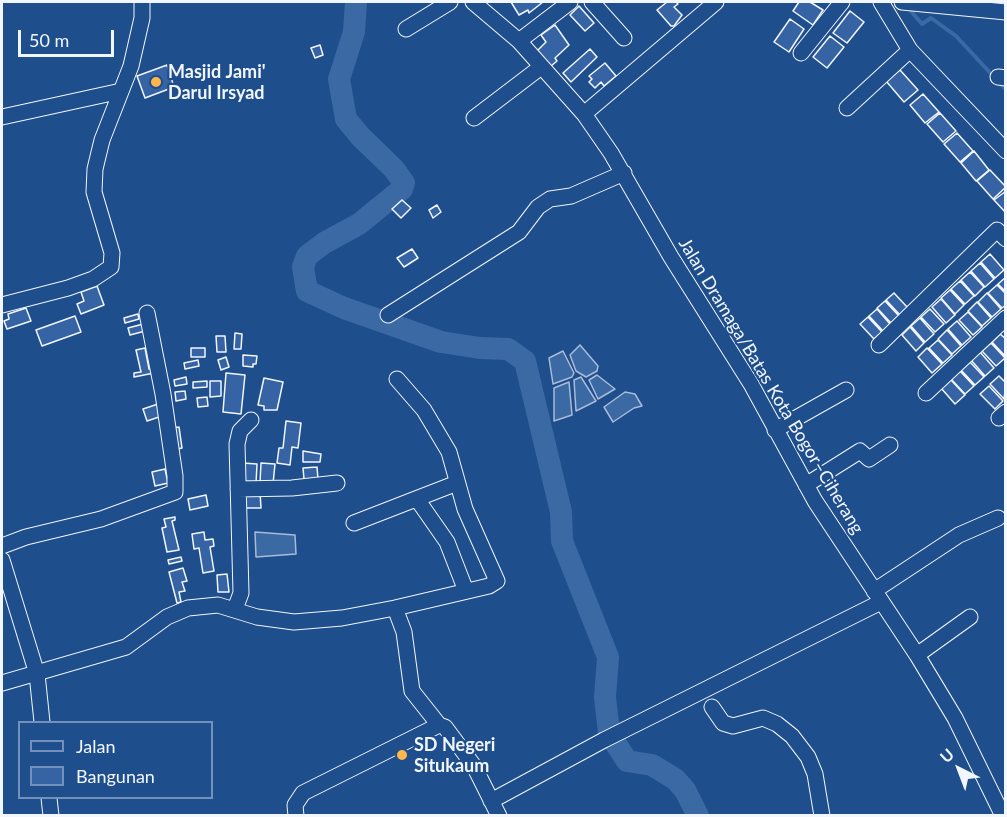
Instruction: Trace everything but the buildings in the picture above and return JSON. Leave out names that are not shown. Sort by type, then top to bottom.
[{"type":"street","points":[[2,305],[69,288],[111,267],[112,253],[96,198],[94,181],[102,140],[131,66],[142,18],[142,2]]},
{"type":"street","points":[[406,29],[450,2]]},
{"type":"street","name":"Jalan Dramaga/Batas Kota Bogor–Ciherang","points":[[473,2],[519,41],[584,114],[624,173],[671,257],[751,384],[806,485],[917,655],[955,718],[1003,816]]},
{"type":"street","points":[[519,41],[570,2]]},
{"type":"street","points":[[592,2],[624,38]]},
{"type":"street","points":[[584,114],[716,2]]},
{"type":"street","points":[[801,53],[842,2]]},
{"type":"street","points":[[881,2],[910,50],[1005,151]]},
{"type":"street","points":[[902,2],[968,5],[1005,12]]},
{"type":"street","points":[[847,108],[910,50]]},
{"type":"street","points":[[474,118],[541,67]]},
{"type":"street","points":[[2,117],[40,111],[121,91]]},
{"type":"street","points":[[388,315],[519,232],[538,207],[550,199],[571,196],[624,173]]},
{"type":"street","points":[[879,345],[997,230],[1005,239]]},
{"type":"street","points":[[2,546],[26,537],[101,519],[175,492],[175,476],[163,394],[147,313]]},
{"type":"street","points":[[926,393],[1005,318]]},
{"type":"street","points":[[2,684],[126,647],[176,612],[204,606],[235,609],[257,617],[294,622],[342,618],[489,586],[496,581],[471,524],[445,444],[424,410],[397,379]]},
{"type":"street","points":[[775,430],[846,390]]},
{"type":"street","points":[[235,609],[241,593],[237,444],[240,431],[251,420]]},
{"type":"street","points":[[806,485],[860,451],[868,459],[890,444]]},
{"type":"street","points":[[238,489],[292,488],[337,483]]},
{"type":"street","points":[[354,523],[457,483]]},
{"type":"street","points":[[417,499],[447,542],[466,591]]},
{"type":"street","points":[[491,801],[878,596],[959,535],[998,518]]},
{"type":"street","points":[[2,560],[37,674],[42,721]]},
{"type":"street","points":[[395,608],[404,632],[409,687],[439,724],[445,727],[474,765],[499,816]]},
{"type":"street","points":[[917,655],[970,617]]},
{"type":"street","points":[[712,707],[723,723],[733,726],[763,718],[777,724],[792,736],[808,757],[815,774],[822,816]]},
{"type":"street","points":[[296,816],[295,805],[303,793],[439,724]]},
{"type":"street","points":[[49,799],[51,816]]},
{"type":"water","points":[[580,345],[598,366],[597,371],[586,377],[576,371],[570,355]]},
{"type":"water","points":[[563,351],[574,373],[572,377],[553,384],[549,358]]},
{"type":"water","points":[[597,375],[615,389],[598,399],[589,380]]},
{"type":"water","points":[[581,377],[596,401],[576,411],[574,380]]},
{"type":"water","points":[[569,382],[572,415],[554,421],[554,388]]},
{"type":"water","points":[[625,392],[635,394],[642,406],[634,408],[613,422],[604,407]]},
{"type":"water","points":[[255,532],[295,535],[296,554],[256,557]]},
{"type":"waterway","points":[[356,2],[354,32],[339,79],[346,119],[394,169],[404,183],[402,189],[359,224],[324,243],[307,256],[303,267],[307,291],[344,308],[441,342],[480,348],[508,349],[525,361],[561,512],[562,541],[608,657],[605,697],[609,733],[627,761],[652,765],[675,779],[685,790],[698,816]]},
{"type":"waterway","points":[[910,10],[922,24],[931,18],[956,36],[1006,90]]},
{"type":"place","name":"Masjid Jami' Darul Irsyad","points":[[156,82]]},
{"type":"place","name":"SD Negeri Situkaum","points":[[402,755]]}]
